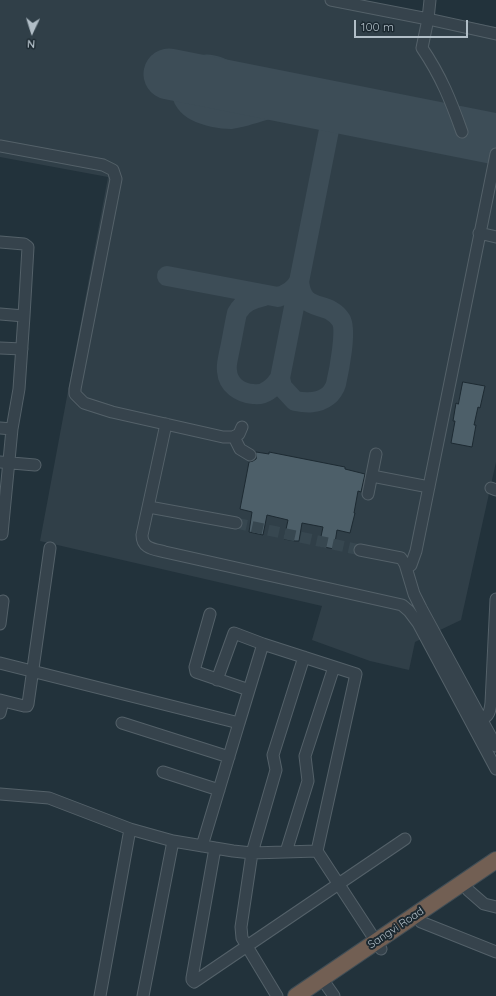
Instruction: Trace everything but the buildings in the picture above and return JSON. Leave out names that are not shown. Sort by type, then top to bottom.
[{"type":"highway","name":"Sangvi Road","points":[[312,996],[331,991],[378,946],[496,860]]},
{"type":"highway","name":"Sangvi Road","points":[[296,996],[378,946],[421,922],[496,871]]},
{"type":"street","points":[[331,0],[496,34]]},
{"type":"street","points":[[430,0],[428,20],[422,48],[445,87],[462,132]]},
{"type":"street","points":[[0,146],[103,165],[113,170],[116,179],[75,394],[84,404],[112,412],[223,437],[234,437],[239,434],[242,427]]},
{"type":"street","points":[[407,568],[411,565],[414,558],[496,154]]},
{"type":"street","points":[[480,233],[496,237]]},
{"type":"street","points":[[0,242],[24,244],[28,247],[19,389],[4,462],[2,534]]},
{"type":"street","points":[[0,314],[24,316]]},
{"type":"street","points":[[0,348],[22,349]]},
{"type":"street","points":[[166,424],[142,535],[142,541],[145,545],[152,549],[402,605],[409,611],[438,648],[482,719],[496,746]]},
{"type":"street","points":[[0,428],[12,429]]},
{"type":"street","points":[[234,437],[240,449],[250,455]]},
{"type":"street","points":[[368,494],[376,454]]},
{"type":"street","points":[[4,462],[35,465]]},
{"type":"street","points":[[372,476],[429,487]]},
{"type":"street","points":[[149,507],[236,523]]},
{"type":"street","points":[[0,713],[1,701],[27,706],[34,671],[50,548]]},
{"type":"street","points":[[360,550],[400,558],[407,568],[414,594],[496,769]]},
{"type":"street","points":[[482,719],[487,717],[490,711],[491,703],[496,598]]},
{"type":"street","points":[[0,624],[3,601]]},
{"type":"street","points":[[409,611],[419,605]]},
{"type":"street","points":[[210,614],[195,670],[198,673],[249,690]]},
{"type":"street","points":[[217,680],[234,633],[356,674],[318,851],[378,946]]},
{"type":"street","points":[[202,846],[263,644]]},
{"type":"street","points":[[277,996],[240,933],[252,853],[275,773],[273,755],[304,657]]},
{"type":"street","points":[[0,663],[239,723]]},
{"type":"street","points":[[286,852],[308,781],[305,756],[334,667]]},
{"type":"street","points":[[122,723],[229,757]]},
{"type":"street","points":[[163,772],[219,790]]},
{"type":"street","points":[[0,794],[49,798],[130,829],[173,841],[252,853],[318,851]]},
{"type":"street","points":[[100,996],[130,829]]},
{"type":"street","points":[[215,848],[192,980],[196,981],[405,839]]},
{"type":"street","points":[[143,996],[173,841]]},
{"type":"street","points":[[468,890],[484,904],[496,907]]},
{"type":"street","points":[[421,922],[496,952]]},
{"type":"shaded area","points":[[0,0],[359,0],[496,27],[496,462],[461,620],[415,642],[409,670],[370,661],[312,640],[322,606],[40,541],[108,177],[0,157]]},
{"type":"taxiway","points":[[255,91],[223,69],[205,65],[197,67],[189,73],[182,87],[183,97],[190,107],[208,116],[231,119],[274,107],[304,102],[316,106],[324,114],[329,130]]},
{"type":"taxiway","points":[[299,281],[301,292],[305,298],[310,303],[336,314],[343,325],[342,351],[335,386],[332,392],[324,399],[312,402],[295,401],[282,387],[280,378],[329,130],[333,122],[339,117],[354,111]]},
{"type":"taxiway","points":[[167,276],[278,297],[291,291],[299,281]]},
{"type":"taxiway","points":[[264,296],[248,302],[242,306],[237,313],[227,362],[228,376],[232,384],[239,390],[257,394],[261,394],[269,390],[280,378]]},
{"type":"runway","points":[[169,74],[496,139]]},
{"type":"tunnel","points":[[236,523],[360,550]]}]
